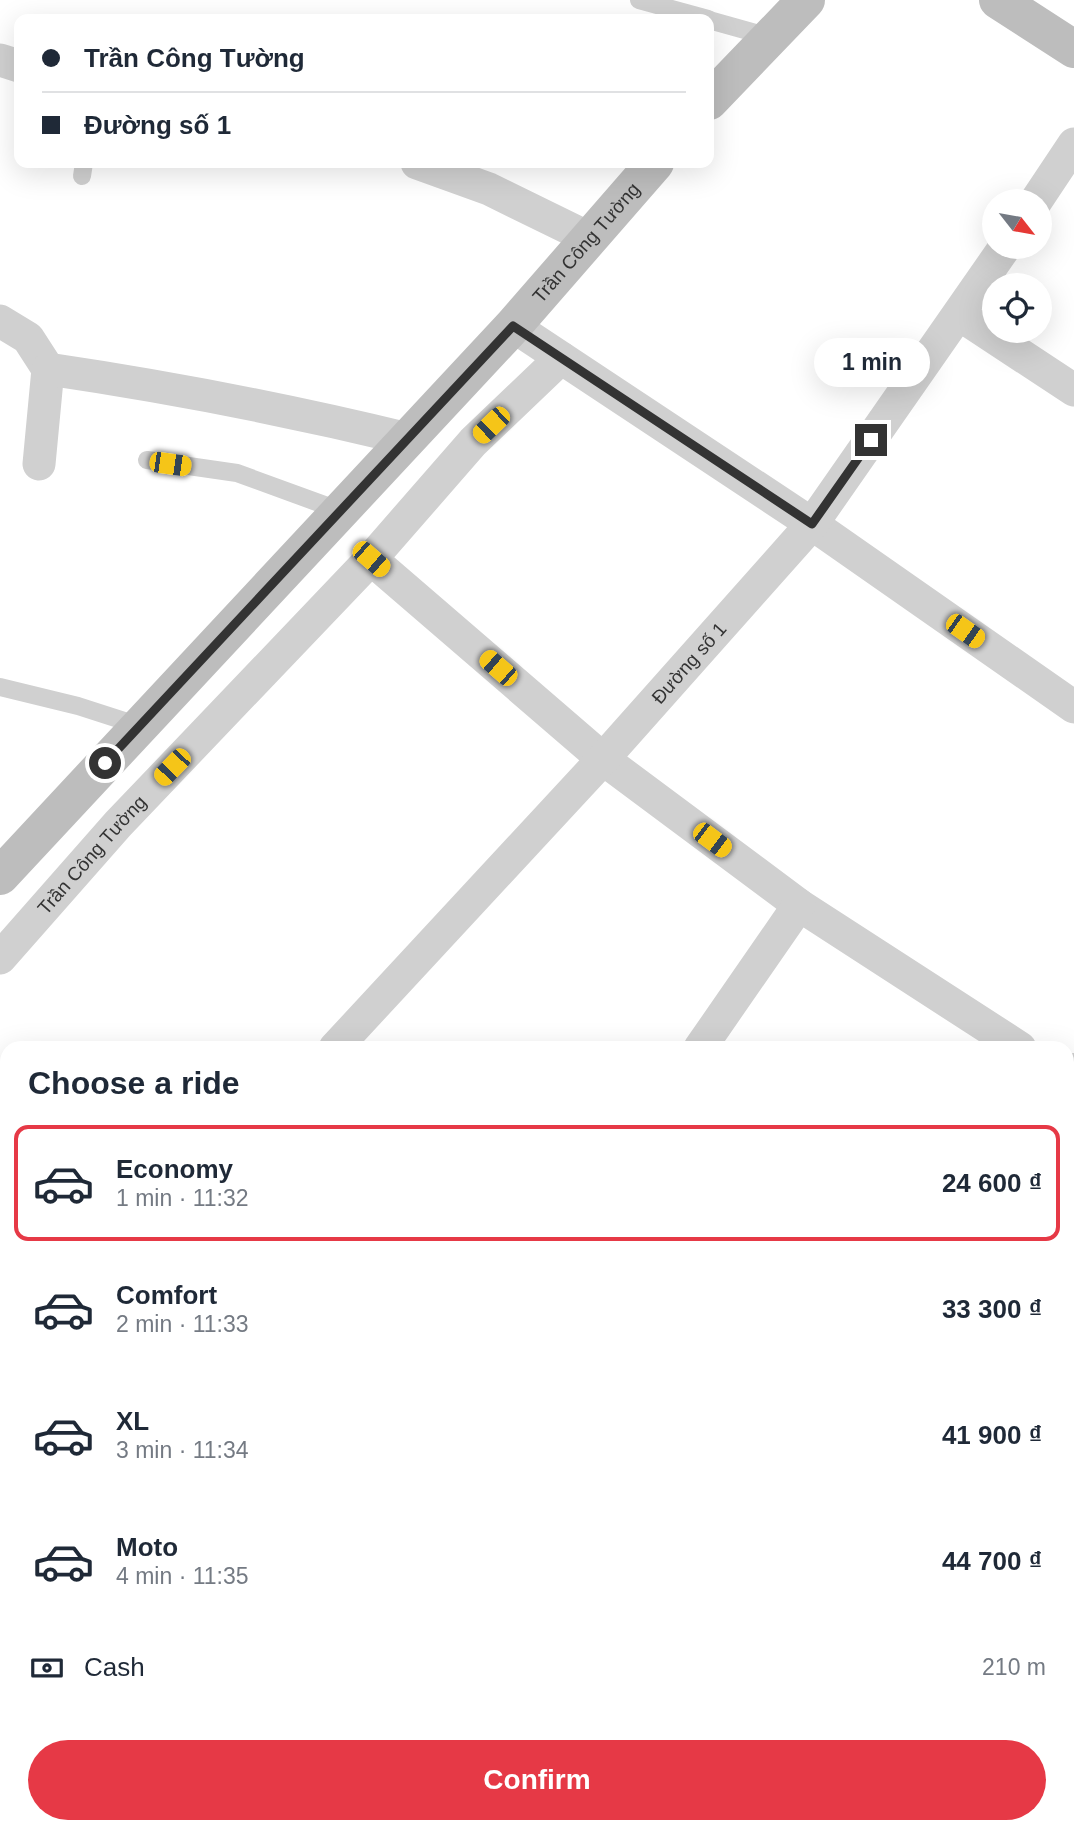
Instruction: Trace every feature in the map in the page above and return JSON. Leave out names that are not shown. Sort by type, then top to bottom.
[{"type":"main road","points":[[714,96],[807,0]]},
{"type":"main road","points":[[998,0],[1074,49]]},
{"type":"main road","name":"Trần Công Tường","points":[[0,876],[513,326],[651,168]]},
{"type":"street","points":[[1044,189],[1074,144]]},
{"type":"street","points":[[432,168],[489,189],[589,238]]},
{"type":"street","name":"Đường số 1","points":[[341,1041],[603,759],[812,524],[997,259]]},
{"type":"street","points":[[960,315],[1074,390]]},
{"type":"street","points":[[0,321],[27,338],[48,369],[39,464]]},
{"type":"street","points":[[513,326],[812,524],[1074,707]]},
{"type":"street","name":"Trần Công Tường","points":[[0,958],[118,824],[371,559],[473,442],[561,358]]},
{"type":"street","points":[[48,369],[163,386],[269,406],[408,439]]},
{"type":"street","points":[[371,559],[603,759],[799,905],[1009,1041]]},
{"type":"street","points":[[706,1041],[799,905]]},
{"type":"lane","points":[[639,0],[690,14]]},
{"type":"lane","points":[[714,21],[770,37]]},
{"type":"lane","points":[[147,460],[237,473],[341,511]]},
{"type":"lane","points":[[0,687],[78,706],[140,726]]},
{"type":"route","points":[[105,763],[513,326],[812,524],[871,440]]}]
